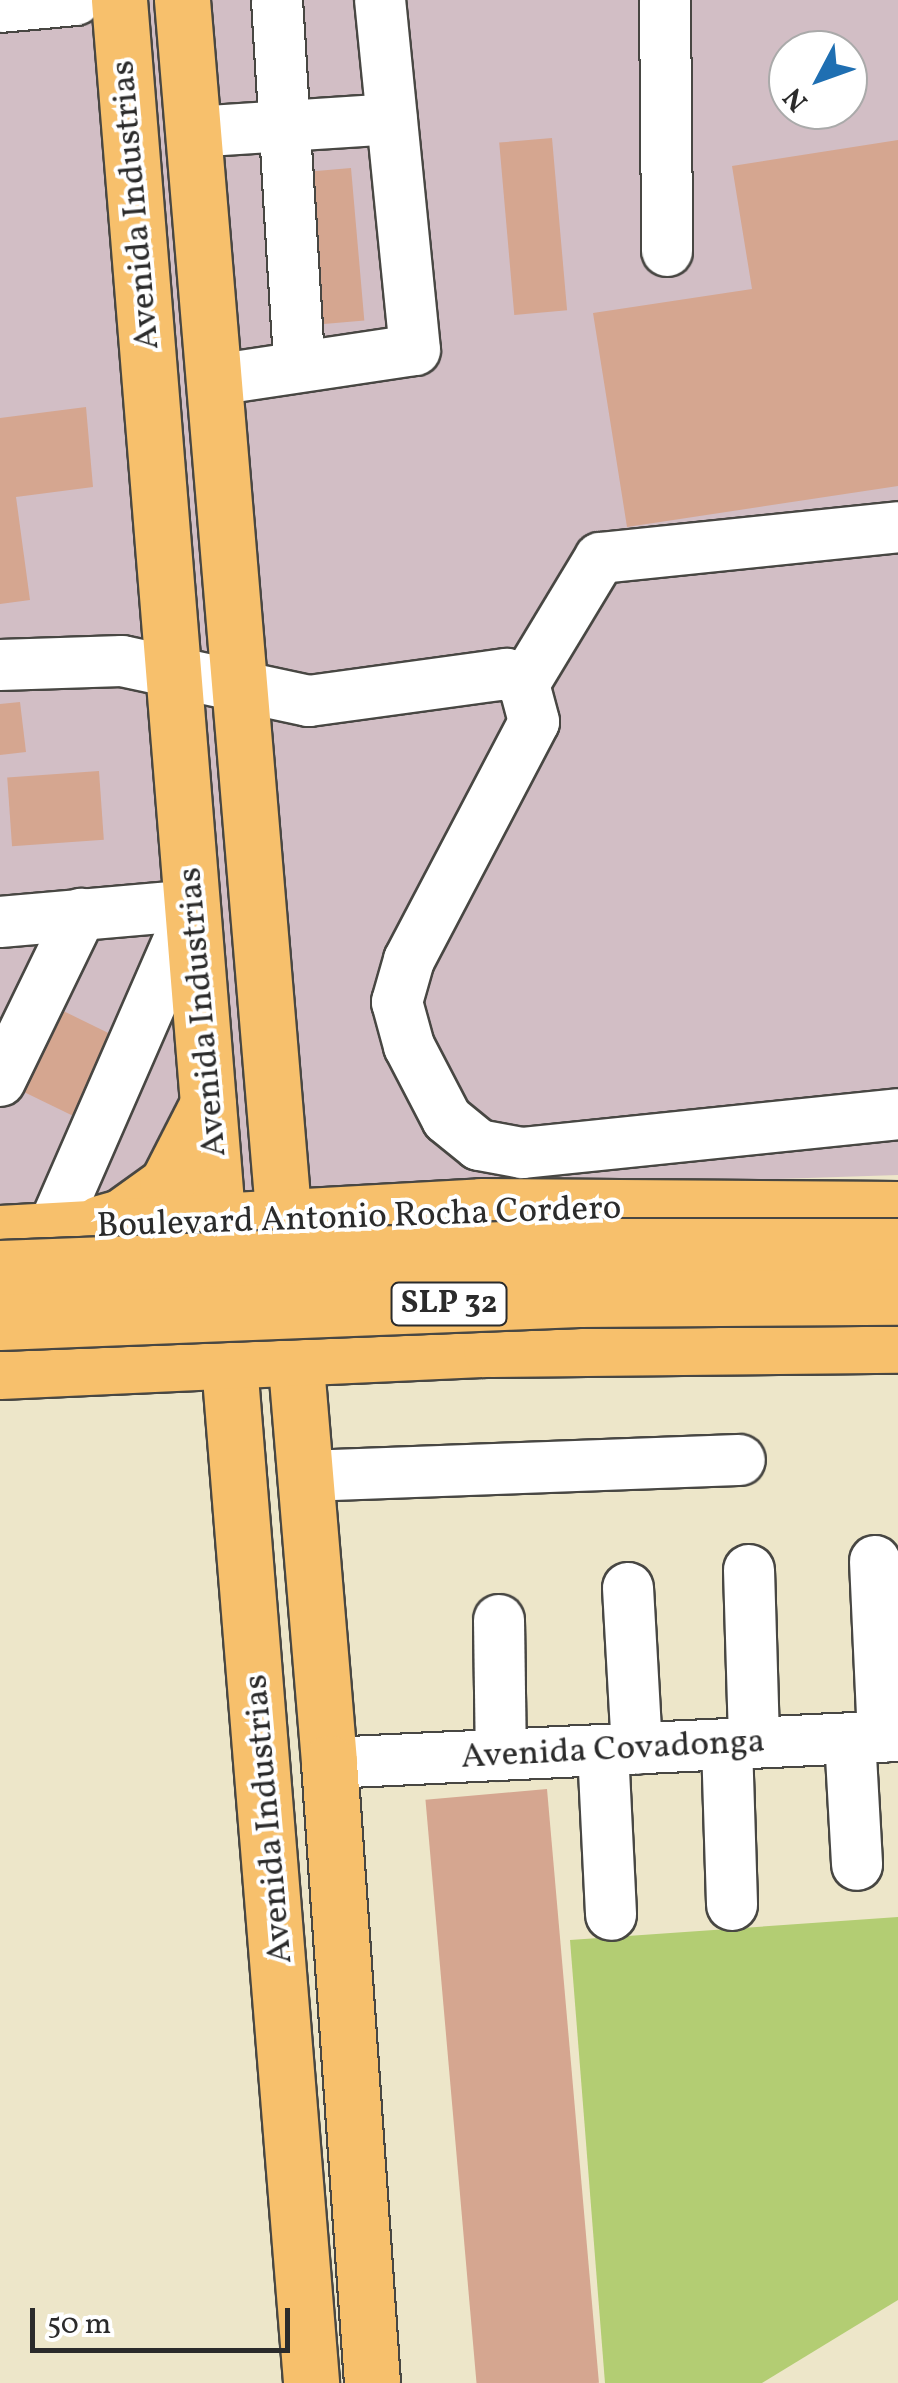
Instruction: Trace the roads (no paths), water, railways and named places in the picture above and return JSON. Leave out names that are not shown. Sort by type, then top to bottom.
[{"type":"main road","name":"Avenida Industrias","points":[[119,0],[242,1485],[311,2383]]},
{"type":"main road","name":"Avenida Industrias","points":[[182,0],[328,1763],[372,2383]]},
{"type":"main road","points":[[44,1231],[122,1217],[167,1184],[199,1130],[209,1101],[208,1072]]},
{"type":"main road","points":[[274,1108],[299,1164],[319,1187],[382,1212]]},
{"type":"main road","points":[[481,1206],[422,1238],[410,1254],[404,1292],[410,1310],[435,1337],[491,1349]]},
{"type":"main road","name":"Boulevard Antonio Rocha Cordero","points":[[44,1231],[481,1206],[898,1209]]},
{"type":"main road","points":[[44,1231],[132,1250],[152,1290],[144,1330],[96,1368]]},
{"type":"main road","name":"Boulevard Antonio Rocha Cordero","points":[[0,1268],[582,1246],[898,1246]]},
{"type":"main road","name":"SLP 32","points":[[0,1322],[579,1299],[898,1297]]},
{"type":"main road","name":"SLP 32","points":[[0,1371],[491,1349],[898,1345]]},
{"type":"main road","points":[[304,1464],[336,1396],[392,1353]]},
{"type":"main road","points":[[96,1368],[176,1380],[201,1397],[223,1421],[242,1485]]},
{"type":"street","points":[[0,7],[76,0]]},
{"type":"street","points":[[276,0],[299,364]]},
{"type":"street","points":[[214,380],[299,364],[415,350],[380,0]]},
{"type":"street","points":[[665,0],[667,251]]},
{"type":"street","points":[[193,132],[392,119]]},
{"type":"street","points":[[524,684],[600,558],[898,527]]},
{"type":"street","points":[[0,665],[122,661],[174,668],[309,701],[508,674],[524,684],[534,722],[409,960],[398,1002],[408,1046],[446,1119],[480,1144],[522,1153],[898,1114]]},
{"type":"street","points":[[0,922],[194,905],[44,1231]]},
{"type":"street","points":[[0,1081],[81,914]]},
{"type":"street","points":[[304,1464],[740,1460]]},
{"type":"street","points":[[858,1865],[877,1737],[874,1561]]},
{"type":"street","points":[[732,1904],[748,1570]]},
{"type":"street","points":[[611,1915],[628,1588]]},
{"type":"street","points":[[500,1620],[502,1755]]},
{"type":"street","name":"Avenida Covadonga","points":[[328,1763],[877,1737]]}]
